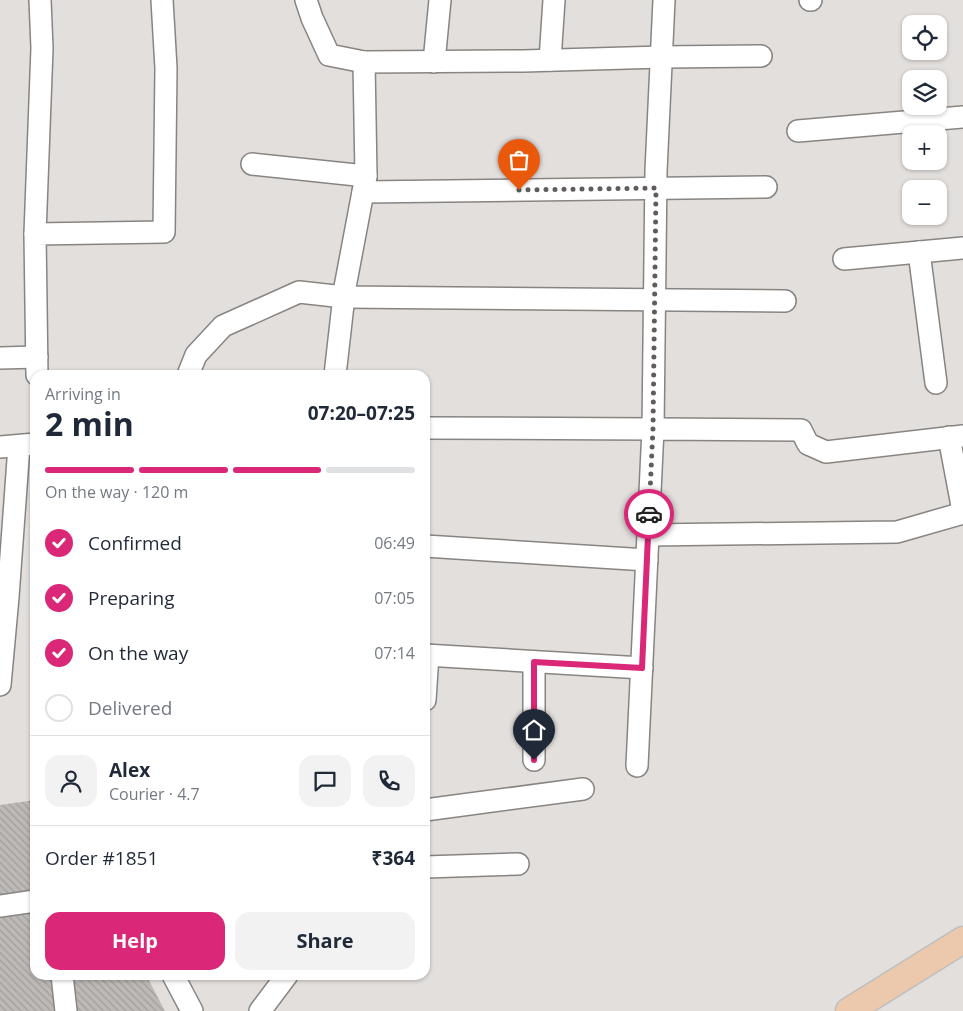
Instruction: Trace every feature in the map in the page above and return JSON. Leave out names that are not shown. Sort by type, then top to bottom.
[{"type":"main road","points":[[849,1011],[963,940]]},
{"type":"street","points":[[0,358],[36,366],[35,234],[42,48],[40,0]]},
{"type":"street","points":[[35,234],[164,232],[166,68],[162,0]]},
{"type":"street","points":[[306,0],[329,55],[364,62],[761,56]]},
{"type":"street","points":[[434,62],[440,0]]},
{"type":"street","points":[[550,60],[554,0]]},
{"type":"street","points":[[637,766],[653,428],[656,188],[664,0]]},
{"type":"street","points":[[336,370],[345,287],[364,184],[364,62]]},
{"type":"street","points":[[798,131],[963,117]]},
{"type":"street","points":[[252,164],[364,184],[656,188],[766,187]]},
{"type":"street","points":[[844,259],[963,248]]},
{"type":"street","points":[[919,252],[936,383]]},
{"type":"street","points":[[190,370],[196,355],[224,326],[299,292],[344,297],[785,300]]},
{"type":"street","points":[[430,428],[801,430],[808,444],[826,452],[956,436],[963,512],[897,532],[648,535]]},
{"type":"street","points":[[0,685],[24,444]]},
{"type":"street","points":[[430,546],[647,560]]},
{"type":"street","points":[[430,655],[642,668]]},
{"type":"street","points":[[534,662],[534,760]]},
{"type":"street","points":[[430,809],[583,789]]},
{"type":"street","points":[[430,867],[518,864]]},
{"type":"street","points":[[0,906],[30,902]]},
{"type":"street","points":[[63,980],[66,1011]]},
{"type":"street","points":[[176,980],[192,1011]]},
{"type":"street","points":[[260,1011],[283,980]]},
{"type":"building","points":[[30,801],[30,980],[149,980],[165,1011],[0,1011],[0,805]]},
{"type":"way so far","points":[[519,190],[656,188],[653,428],[649,514]]},
{"type":"route","points":[[534,760],[534,662],[642,668],[649,514]]}]
